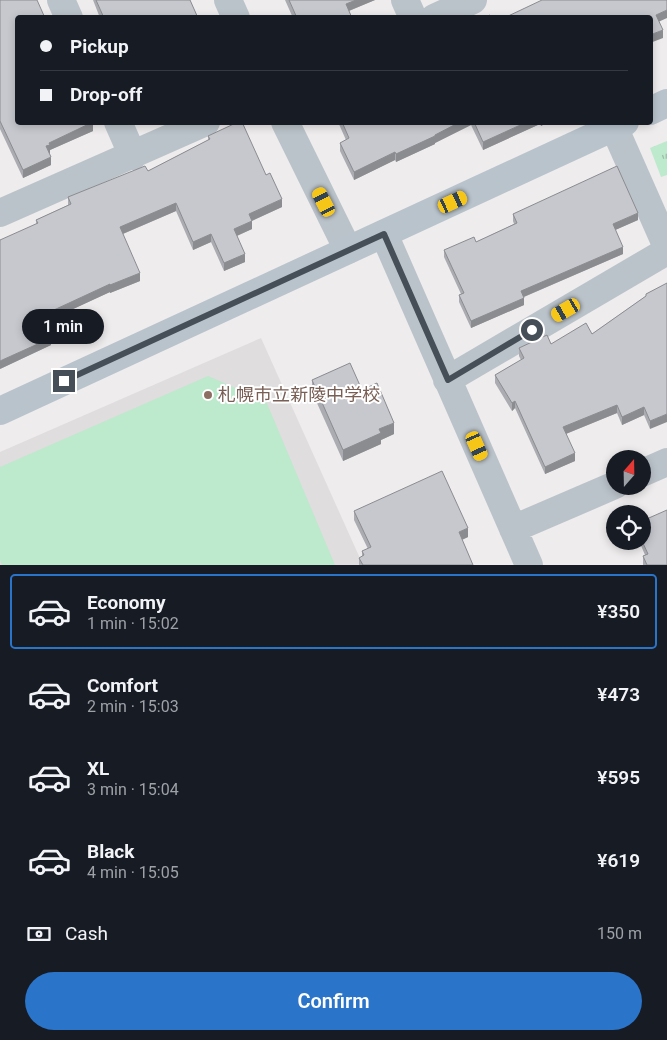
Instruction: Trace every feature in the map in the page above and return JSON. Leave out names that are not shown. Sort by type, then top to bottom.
[{"type":"street","points":[[61,0],[68,15]]},
{"type":"street","points":[[228,0],[235,15]]},
{"type":"street","points":[[405,0],[412,15]]},
{"type":"street","points":[[440,15],[473,0]]},
{"type":"street","points":[[653,110],[667,104]]},
{"type":"street","points":[[119,125],[133,156]]},
{"type":"street","points":[[2,208],[133,156],[200,125]]},
{"type":"street","points":[[286,125],[348,250]]},
{"type":"street","points":[[0,411],[620,125],[667,247]]},
{"type":"street","points":[[384,234],[529,565]]},
{"type":"street","points":[[448,380],[667,251]]},
{"type":"street","points":[[651,469],[667,462]]},
{"type":"street","points":[[513,529],[606,489]]},
{"type":"shaded area","name":"札幌市立新陵中学校","points":[[261,338],[363,565],[0,565],[0,452]]},
{"type":"green space","points":[[667,141],[667,175],[661,177],[650,148]]},
{"type":"green space","name":"札幌市立新陵中学校","points":[[208,376],[266,401],[335,565],[2,565],[0,560],[0,467]]},
{"type":"building","points":[[0,0],[37,0],[44,15],[15,15],[15,125],[87,125],[49,143],[50,145],[46,146],[51,157],[23,170],[0,121]]},
{"type":"building","points":[[96,0],[190,0],[197,15],[103,15]]},
{"type":"building","points":[[289,0],[356,0],[346,4],[351,15],[296,15]]},
{"type":"building","points":[[542,0],[667,0],[667,10],[656,15],[663,30],[653,34],[653,15],[510,15]]},
{"type":"building","points":[[232,125],[243,125],[266,175],[270,173],[282,199],[249,214],[252,221],[234,229],[245,254],[224,263],[211,234],[193,242],[176,203],[120,227],[140,273],[110,284],[41,316],[51,338],[0,361],[0,240],[38,223],[36,220],[71,204],[68,197],[145,166],[148,171],[210,139],[208,136]]},
{"type":"building","points":[[343,125],[454,125],[435,136],[396,154],[395,152],[354,172],[340,143],[349,138]]},
{"type":"building","points":[[475,125],[520,125],[483,142]]},
{"type":"building","points":[[617,166],[638,213],[613,224],[623,247],[521,291],[524,298],[471,321],[459,295],[464,293],[444,250],[474,237],[476,242],[517,223],[513,214]]},
{"type":"building","points":[[667,283],[667,414],[650,421],[644,407],[622,417],[617,405],[563,427],[575,453],[545,467],[515,401],[512,403],[495,375],[524,358],[519,348],[547,335],[551,344],[586,323],[592,334],[646,296],[646,294]]},
{"type":"building","points":[[350,363],[362,390],[377,383],[394,423],[379,429],[381,433],[343,450],[312,380]]},
{"type":"building","points":[[442,471],[468,528],[459,532],[473,565],[363,565],[359,558],[364,555],[362,551],[371,547],[354,511]]},
{"type":"building","points":[[667,510],[667,565],[647,565],[643,556],[648,554],[646,550],[651,550],[651,517]]},
{"type":"place","name":"札幌市立新陵中学校","points":[[208,395]]},
{"type":"route","points":[[64,381],[384,234],[448,380],[532,330]]}]
